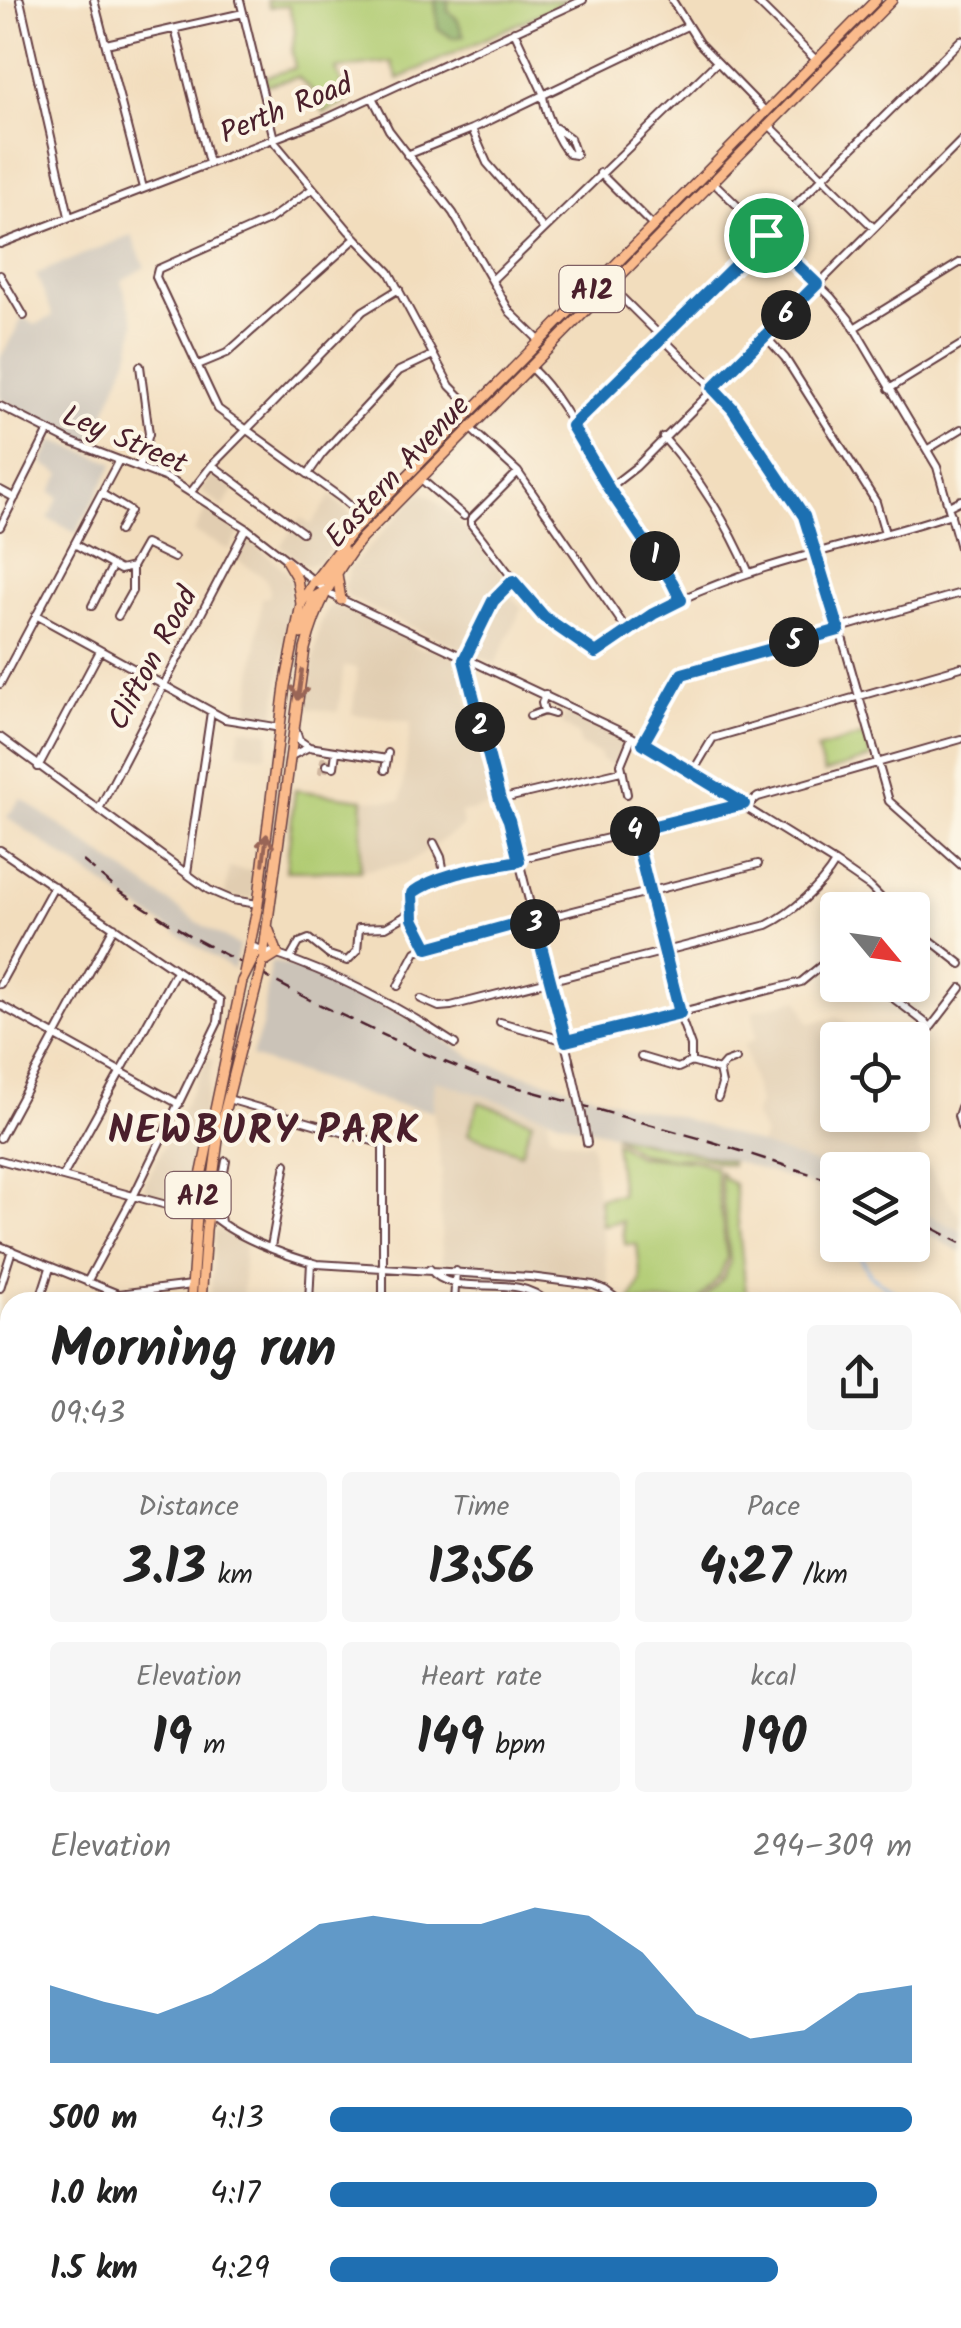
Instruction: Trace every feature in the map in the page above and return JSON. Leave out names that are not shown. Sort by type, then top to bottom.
[{"type":"highway","name":"Eastern Avenue","points":[[192,1292],[196,1213],[208,1131],[242,980],[268,928],[305,649],[325,591],[362,538],[892,0]]},
{"type":"highway","name":"Eastern Avenue","points":[[202,1292],[208,1212],[227,1099],[258,984],[258,904],[280,728],[302,604],[313,583],[365,519],[872,2]]},
{"type":"highway","points":[[313,583],[323,581],[342,553],[362,538]]},
{"type":"highway","points":[[288,562],[297,579],[302,604]]},
{"type":"highway","points":[[337,572],[341,600]]},
{"type":"highway","points":[[290,660],[314,596],[325,591]]},
{"type":"highway","points":[[256,954],[278,954],[268,928]]},
{"type":"highway","points":[[229,1044],[245,1023],[235,1011]]},
{"type":"street","points":[[20,0],[69,216]]},
{"type":"street","points":[[94,0],[143,188]]},
{"type":"street","points":[[240,0],[274,139],[283,156],[389,272],[452,389],[473,409]]},
{"type":"street","name":"Perth Road","points":[[0,244],[372,98],[583,0]]},
{"type":"street","points":[[672,0],[716,62],[766,112]]},
{"type":"street","points":[[755,0],[816,60]]},
{"type":"street","points":[[106,44],[243,14]]},
{"type":"street","points":[[407,155],[472,129],[687,26]]},
{"type":"street","points":[[175,29],[210,162]]},
{"type":"street","points":[[514,32],[556,128]]},
{"type":"street","points":[[572,426],[664,339],[961,40]]},
{"type":"street","points":[[492,280],[716,62]]},
{"type":"street","points":[[372,98],[389,130],[453,213],[510,312],[540,341]]},
{"type":"street","points":[[769,125],[873,227]]},
{"type":"street","points":[[472,129],[487,163],[543,228]]},
{"type":"street","points":[[608,488],[636,467],[961,142]]},
{"type":"street","points":[[600,173],[653,226]]},
{"type":"street","points":[[712,181],[817,284],[854,328],[928,449],[961,550]]},
{"type":"street","points":[[312,188],[269,220],[156,272],[218,409],[365,519]]},
{"type":"street","points":[[198,365],[228,353],[356,238]]},
{"type":"street","points":[[854,328],[961,262]]},
{"type":"street","points":[[0,274],[24,316]]},
{"type":"street","points":[[610,286],[732,408],[804,516],[892,806],[961,865]]},
{"type":"street","points":[[192,492],[212,465],[362,310],[399,288]]},
{"type":"street","points":[[766,336],[785,358],[876,502],[886,533]]},
{"type":"street","points":[[889,389],[961,345]]},
{"type":"street","points":[[308,474],[399,371],[433,355]]},
{"type":"street","points":[[138,466],[149,434],[140,366]]},
{"type":"street","points":[[530,368],[551,389],[608,488],[681,600]]},
{"type":"street","name":"Ley Street","points":[[0,406],[48,432],[138,466],[192,492],[246,528],[325,591],[643,743],[744,804],[875,892]]},
{"type":"street","points":[[470,428],[518,472],[627,630]]},
{"type":"street","points":[[928,449],[961,428]]},
{"type":"street","points":[[0,526],[48,432]]},
{"type":"street","points":[[663,438],[683,459],[749,572]]},
{"type":"street","points":[[0,684],[119,460]]},
{"type":"street","points":[[212,465],[276,507],[302,532]]},
{"type":"street","points":[[468,518],[518,472]]},
{"type":"street","points":[[421,479],[468,518],[544,617],[593,652],[681,600],[749,572],[886,533],[950,510],[961,500]]},
{"type":"street","points":[[0,490],[15,498]]},
{"type":"street","points":[[102,494],[130,510],[119,531]]},
{"type":"street","name":"Clifton Road","points":[[99,809],[246,528]]},
{"type":"street","points":[[118,616],[132,591],[132,567],[145,544],[174,558]]},
{"type":"street","points":[[76,545],[112,567],[132,567]]},
{"type":"street","points":[[92,606],[112,567]]},
{"type":"street","points":[[513,581],[493,601],[464,662],[566,1041],[587,1143]]},
{"type":"street","points":[[643,743],[685,673],[961,593]]},
{"type":"street","points":[[36,615],[225,719],[280,728]]},
{"type":"street","points":[[38,768],[100,650]]},
{"type":"street","points":[[692,772],[713,738],[961,667]]},
{"type":"street","points":[[544,711],[546,694]]},
{"type":"street","points":[[530,716],[544,711],[554,714]]},
{"type":"street","points":[[187,873],[210,712]]},
{"type":"street","points":[[294,727],[299,740],[309,748],[387,756],[385,770]]},
{"type":"street","points":[[0,737],[187,873],[223,896],[258,904]]},
{"type":"street","points":[[626,794],[621,771],[632,737]]},
{"type":"street","points":[[428,948],[412,912],[412,893],[445,878],[744,804],[961,738]]},
{"type":"street","points":[[291,756],[309,748]]},
{"type":"street","points":[[326,765],[334,766],[336,752]]},
{"type":"street","points":[[500,800],[621,771]]},
{"type":"street","points":[[634,831],[691,1046],[691,1062]]},
{"type":"street","points":[[434,843],[445,878]]},
{"type":"street","points":[[0,850],[176,971],[219,996],[218,1022],[133,1197],[86,1282]]},
{"type":"street","points":[[398,986],[416,952],[758,864]]},
{"type":"street","points":[[422,999],[439,1007],[450,1006],[768,925],[780,919],[835,864]]},
{"type":"street","points":[[0,984],[54,886]]},
{"type":"street","points":[[291,957],[299,943],[309,938],[329,955],[347,961],[357,951],[359,928],[386,927],[412,912]]},
{"type":"street","points":[[0,1138],[114,928]]},
{"type":"street","points":[[930,940],[961,964]]},
{"type":"street","points":[[278,954],[325,970],[455,1044]]},
{"type":"street","points":[[500,1022],[566,1041],[802,982],[820,967]]},
{"type":"street","points":[[63,1176],[176,971]]},
{"type":"street","points":[[898,1002],[931,1027],[961,988]]},
{"type":"street","points":[[0,1004],[179,1104]]},
{"type":"street","points":[[641,1057],[678,1068],[691,1062],[719,1070]]},
{"type":"street","points":[[719,1070],[736,1059]]},
{"type":"street","points":[[718,1098],[722,1084],[719,1070]]},
{"type":"street","points":[[227,1099],[382,1144],[383,1292]]},
{"type":"street","points":[[961,1107],[961,1127]]},
{"type":"street","points":[[0,1160],[196,1213]]},
{"type":"street","points":[[221,1224],[218,1206],[226,1162]]},
{"type":"street","points":[[272,1247],[286,1164]]},
{"type":"street","points":[[208,1212],[221,1224],[289,1256],[311,1262],[586,1284],[607,1292]]},
{"type":"street","points":[[206,1230],[221,1224]]},
{"type":"street","points":[[0,1246],[106,1292]]},
{"type":"street","points":[[0,1288],[12,1250]]},
{"type":"street","points":[[309,1292],[311,1262]]},
{"type":"street","points":[[42,1292],[50,1268]]},
{"type":"street","points":[[430,1270],[439,1279],[455,1283],[533,1292]]},
{"type":"street","points":[[455,1292],[456,1271]]},
{"type":"street","points":[[152,1292],[192,1285]]},
{"type":"shaded area","points":[[131,235],[145,267],[121,281],[135,323],[131,349],[93,443],[0,399],[0,358],[21,321],[19,315],[35,325],[53,316],[36,274]]},
{"type":"shaded area","points":[[53,440],[114,463],[76,533],[48,518],[59,497],[51,492],[61,474],[42,463]]},
{"type":"shaded area","points":[[216,470],[236,487],[223,507],[202,492]]},
{"type":"shaded area","points":[[420,492],[459,521],[503,574],[504,583],[490,598],[466,648],[460,649],[348,597],[344,591],[349,569]]},
{"type":"shaded area","points":[[331,496],[356,519],[320,561],[307,565],[280,546],[301,518],[311,525]]},
{"type":"shaded area","points":[[207,508],[241,531],[229,550],[194,532]]},
{"type":"shaded area","points":[[247,537],[285,570],[291,582],[274,721],[248,718],[262,598],[269,597],[270,590],[265,578],[236,559]]},
{"type":"shaded area","points":[[507,591],[522,608],[495,664],[473,652],[493,607]]},
{"type":"shaded area","points":[[332,604],[414,639],[412,646],[432,647],[458,659],[495,805],[461,813],[463,826],[408,863],[360,871],[363,799],[401,801],[411,722],[352,714],[358,668],[344,666],[338,712],[306,708],[319,628]]},
{"type":"shaded area","points":[[568,710],[627,739],[614,766],[580,745],[578,735],[561,723]]},
{"type":"shaded area","points":[[241,728],[270,732],[266,756],[237,752]]},
{"type":"shaded area","points":[[21,798],[199,923],[239,946],[234,970],[7,817]]},
{"type":"shaded area","points":[[229,868],[255,871],[253,898],[225,895]]},
{"type":"shaded area","points":[[271,961],[315,972],[407,1017],[479,1061],[677,1116],[820,1165],[820,1189],[737,1162],[577,1126],[435,1080],[433,1111],[393,1104],[251,1057],[262,1027]]},
{"type":"shaded area","points":[[799,999],[809,1023],[839,1017],[846,1022],[820,1022],[820,1132],[917,1132],[919,1152],[820,1152],[820,1165],[760,1145],[764,1134],[754,1116],[759,1102],[744,1045],[756,1038],[753,1011]]},
{"type":"shaded area","points":[[208,1058],[213,1060],[188,1197],[178,1203],[145,1194],[144,1186]]},
{"type":"shaded area","points":[[434,1079],[548,1117],[550,1135],[582,1144],[591,1142],[609,1286],[442,1263],[442,1174],[433,1111]]},
{"type":"shaded area","points":[[930,1170],[961,1218],[961,1231],[930,1215]]},
{"type":"shaded area","points":[[930,1215],[961,1231],[961,1253],[930,1235]]},
{"type":"shaded area","points":[[216,1229],[245,1242],[242,1292],[211,1292]]},
{"type":"green space","points":[[267,0],[569,0],[398,79],[392,62],[336,69],[349,101],[324,113],[317,96],[298,77],[266,85],[264,77],[295,68],[295,31],[289,6],[269,7]]},
{"type":"green space","points":[[435,0],[448,0],[448,11],[457,19],[464,36],[452,38],[438,28]]},
{"type":"green space","points":[[865,735],[871,758],[824,773],[817,749]]},
{"type":"green space","points":[[295,790],[363,799],[360,871],[286,871]]},
{"type":"green space","points":[[479,1102],[532,1121],[521,1153],[468,1134]]},
{"type":"green space","points":[[614,1135],[731,1161],[731,1165],[695,1157],[639,1153]]},
{"type":"green space","points":[[615,1141],[637,1156],[697,1161],[715,1167],[727,1258],[720,1276],[706,1292],[635,1292],[641,1280],[637,1245],[625,1244],[622,1221],[602,1225],[599,1198],[621,1194]]},
{"type":"green space","points":[[719,1170],[734,1184],[746,1292],[710,1292],[724,1277],[730,1261]]},
{"type":"waterway","points":[[864,1262],[870,1275],[895,1292]]},
{"type":"tunnel","points":[[323,760],[327,761],[325,772],[321,771],[323,760]]},
{"type":"railway","points":[[83,861],[120,892],[192,937],[413,1049],[484,1078],[713,1142],[820,1177]]},
{"type":"railway","points":[[930,1227],[961,1243]]},
{"type":"district","name":"NEWBURY PARK","points":[[265,1129]]},
{"type":"route","points":[[766,235],[817,284],[713,388],[732,408],[804,516],[839,630],[682,674],[643,743],[744,804],[634,831],[680,1013],[566,1041],[534,919],[428,948],[413,919],[411,899],[418,888],[459,873],[519,861],[464,660],[496,596],[513,581],[552,624],[596,653],[627,630],[681,600],[572,426],[766,235]]}]
